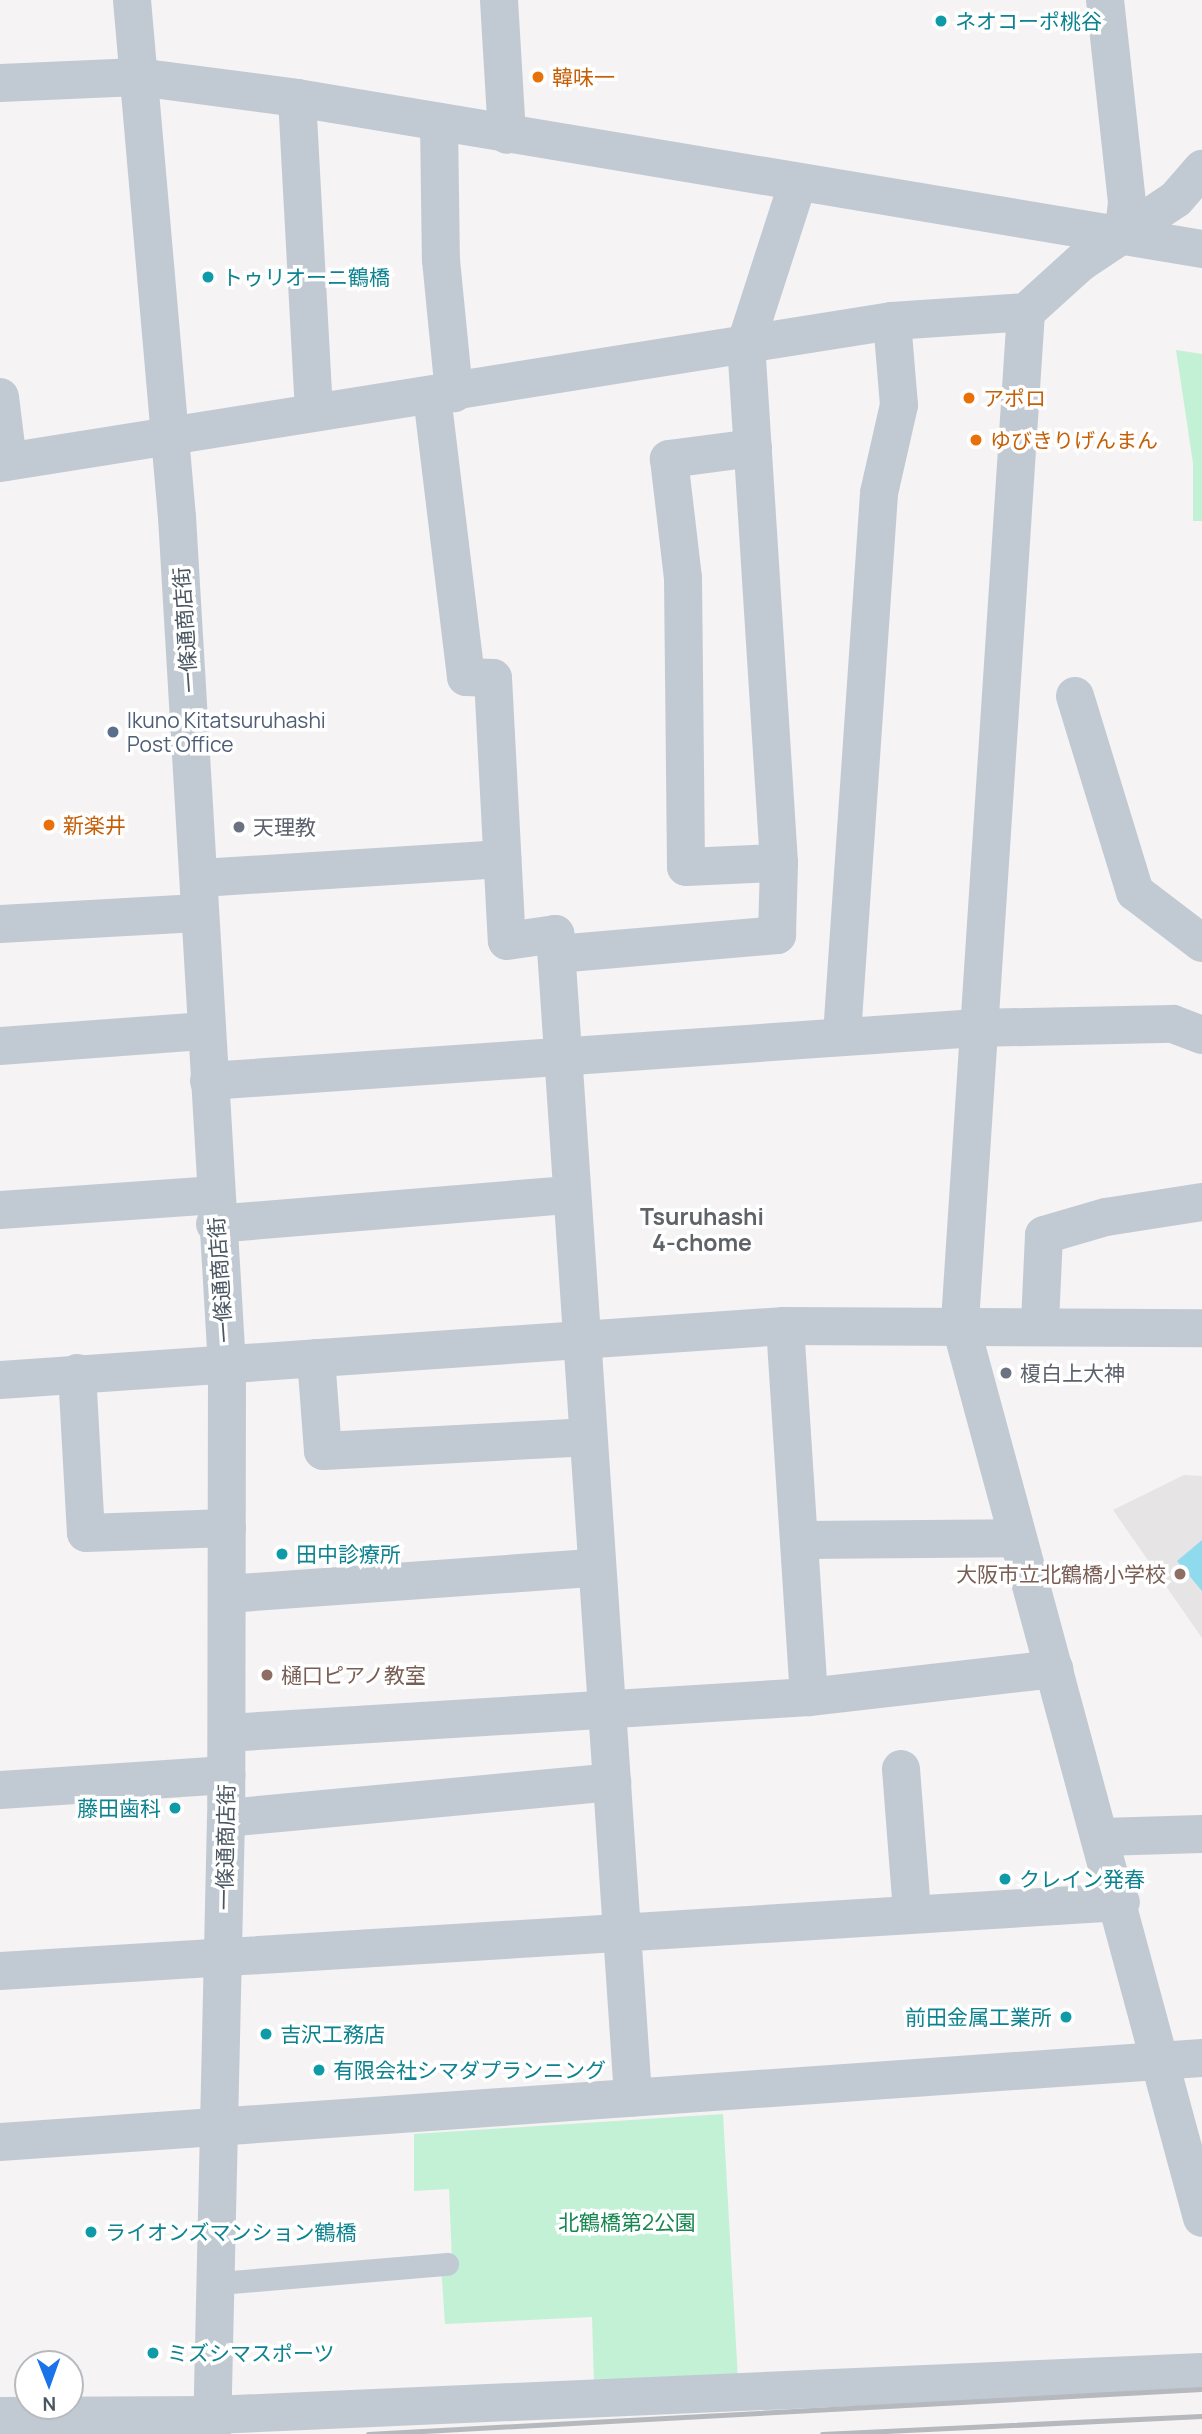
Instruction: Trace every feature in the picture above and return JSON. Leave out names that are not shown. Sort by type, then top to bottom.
[{"type":"street","name":"一條通商店街","points":[[132,0],[168,436],[227,1366],[227,1775],[219,2283],[212,2425]]},
{"type":"street","points":[[499,0],[507,135]]},
{"type":"street","points":[[1105,0],[1127,203],[1123,234]]},
{"type":"street","points":[[0,83],[138,77],[296,98],[1202,249]]},
{"type":"street","points":[[296,98],[314,412]]},
{"type":"street","points":[[439,122],[443,395],[466,677],[493,678],[507,941],[555,934],[557,954],[569,1195],[633,2097]]},
{"type":"street","points":[[0,397],[4,462],[314,412],[443,395],[892,321],[1026,312],[1123,234],[1176,199],[1202,169]]},
{"type":"street","points":[[557,954],[777,935],[779,863],[746,343],[798,182]]},
{"type":"street","points":[[1026,312],[976,1028],[960,1323],[1015,1538],[1121,1902],[1158,2059],[1202,2218]]},
{"type":"street","points":[[842,1035],[879,493],[899,405],[892,321]]},
{"type":"street","points":[[753,448],[669,459],[683,578],[686,867],[779,863]]},
{"type":"street","points":[[1075,696],[1135,892],[1202,943]]},
{"type":"street","points":[[0,923],[199,895],[502,859]]},
{"type":"street","points":[[209,1081],[842,1035],[976,1028],[1173,1024],[1202,1035]]},
{"type":"street","points":[[0,1046],[205,1031]]},
{"type":"street","points":[[0,1210],[215,1209],[569,1195]]},
{"type":"street","points":[[1040,1323],[1044,1235],[1106,1217],[1181,1210],[1202,1202]]},
{"type":"street","points":[[0,1380],[785,1326],[1040,1323],[1202,1328]]},
{"type":"street","points":[[785,1326],[802,1540],[809,1697]]},
{"type":"street","points":[[316,1358],[323,1451],[586,1437]]},
{"type":"street","points":[[77,1373],[86,1533],[227,1528]]},
{"type":"street","points":[[802,1540],[1015,1538]]},
{"type":"street","points":[[228,1594],[594,1569]]},
{"type":"street","points":[[227,1733],[809,1697],[1054,1669]]},
{"type":"street","points":[[901,1769],[912,1913]]},
{"type":"street","points":[[0,1790],[227,1775]]},
{"type":"street","points":[[226,1818],[612,1782]]},
{"type":"street","points":[[1102,1837],[1202,1834]]},
{"type":"street","points":[[0,1971],[223,1955],[1121,1902]]},
{"type":"street","points":[[0,2142],[1202,2058]]},
{"type":"street","points":[[0,2416],[212,2425],[1202,2372]]},
{"type":"lane","points":[[219,2283],[447,2264]]},
{"type":"shaded area","name":"大阪市立北鶴橋小学校","points":[[1184,1475],[1202,1476],[1202,1638],[1113,1510]]},
{"type":"green space","points":[[1176,350],[1202,354],[1202,521],[1193,521],[1193,463]]},
{"type":"green space","name":"北鶴橋第2公園","points":[[723,2114],[738,2380],[594,2384],[592,2317],[445,2324],[441,2263],[452,2261],[449,2189],[414,2191],[414,2134]]},
{"type":"water","points":[[1202,1540],[1202,1591],[1177,1561]]},
{"type":"railway","points":[[368,2434],[1202,2389]]},
{"type":"railway","points":[[822,2434],[1202,2416]]},
{"type":"place","name":"ネオコーポ桃谷","points":[[941,21]]},
{"type":"place","name":"韓味一","points":[[538,77]]},
{"type":"place","name":"トゥリオーニ鶴橋","points":[[208,277]]},
{"type":"place","name":"アポロ","points":[[969,398]]},
{"type":"place","name":"ゆびきりげんまん","points":[[976,440]]},
{"type":"place","name":"Ikuno Kitatsuruhashi Post Office","points":[[113,732]]},
{"type":"place","name":"新楽井","points":[[49,825]]},
{"type":"place","name":"天理教","points":[[239,827]]},
{"type":"place","name":"榎白上大神","points":[[1006,1373]]},
{"type":"place","name":"田中診療所","points":[[282,1554]]},
{"type":"place","name":"大阪市立北鶴橋小学校","points":[[1180,1574]]},
{"type":"place","name":"樋口ピアノ教室","points":[[267,1675]]},
{"type":"place","name":"藤田歯科","points":[[175,1808]]},
{"type":"place","name":"クレイン発春","points":[[1005,1879]]},
{"type":"place","name":"前田金属工業所","points":[[1066,2017]]},
{"type":"place","name":"吉沢工務店","points":[[266,2034]]},
{"type":"place","name":"有限会社シマダプランニング","points":[[319,2070]]},
{"type":"place","name":"ライオンズマンション鶴橋","points":[[91,2232]]},
{"type":"place","name":"ミズシマスポーツ","points":[[153,2353]]},
{"type":"district","name":"Tsuruhashi 4-chome","points":[[702,1229]]}]
